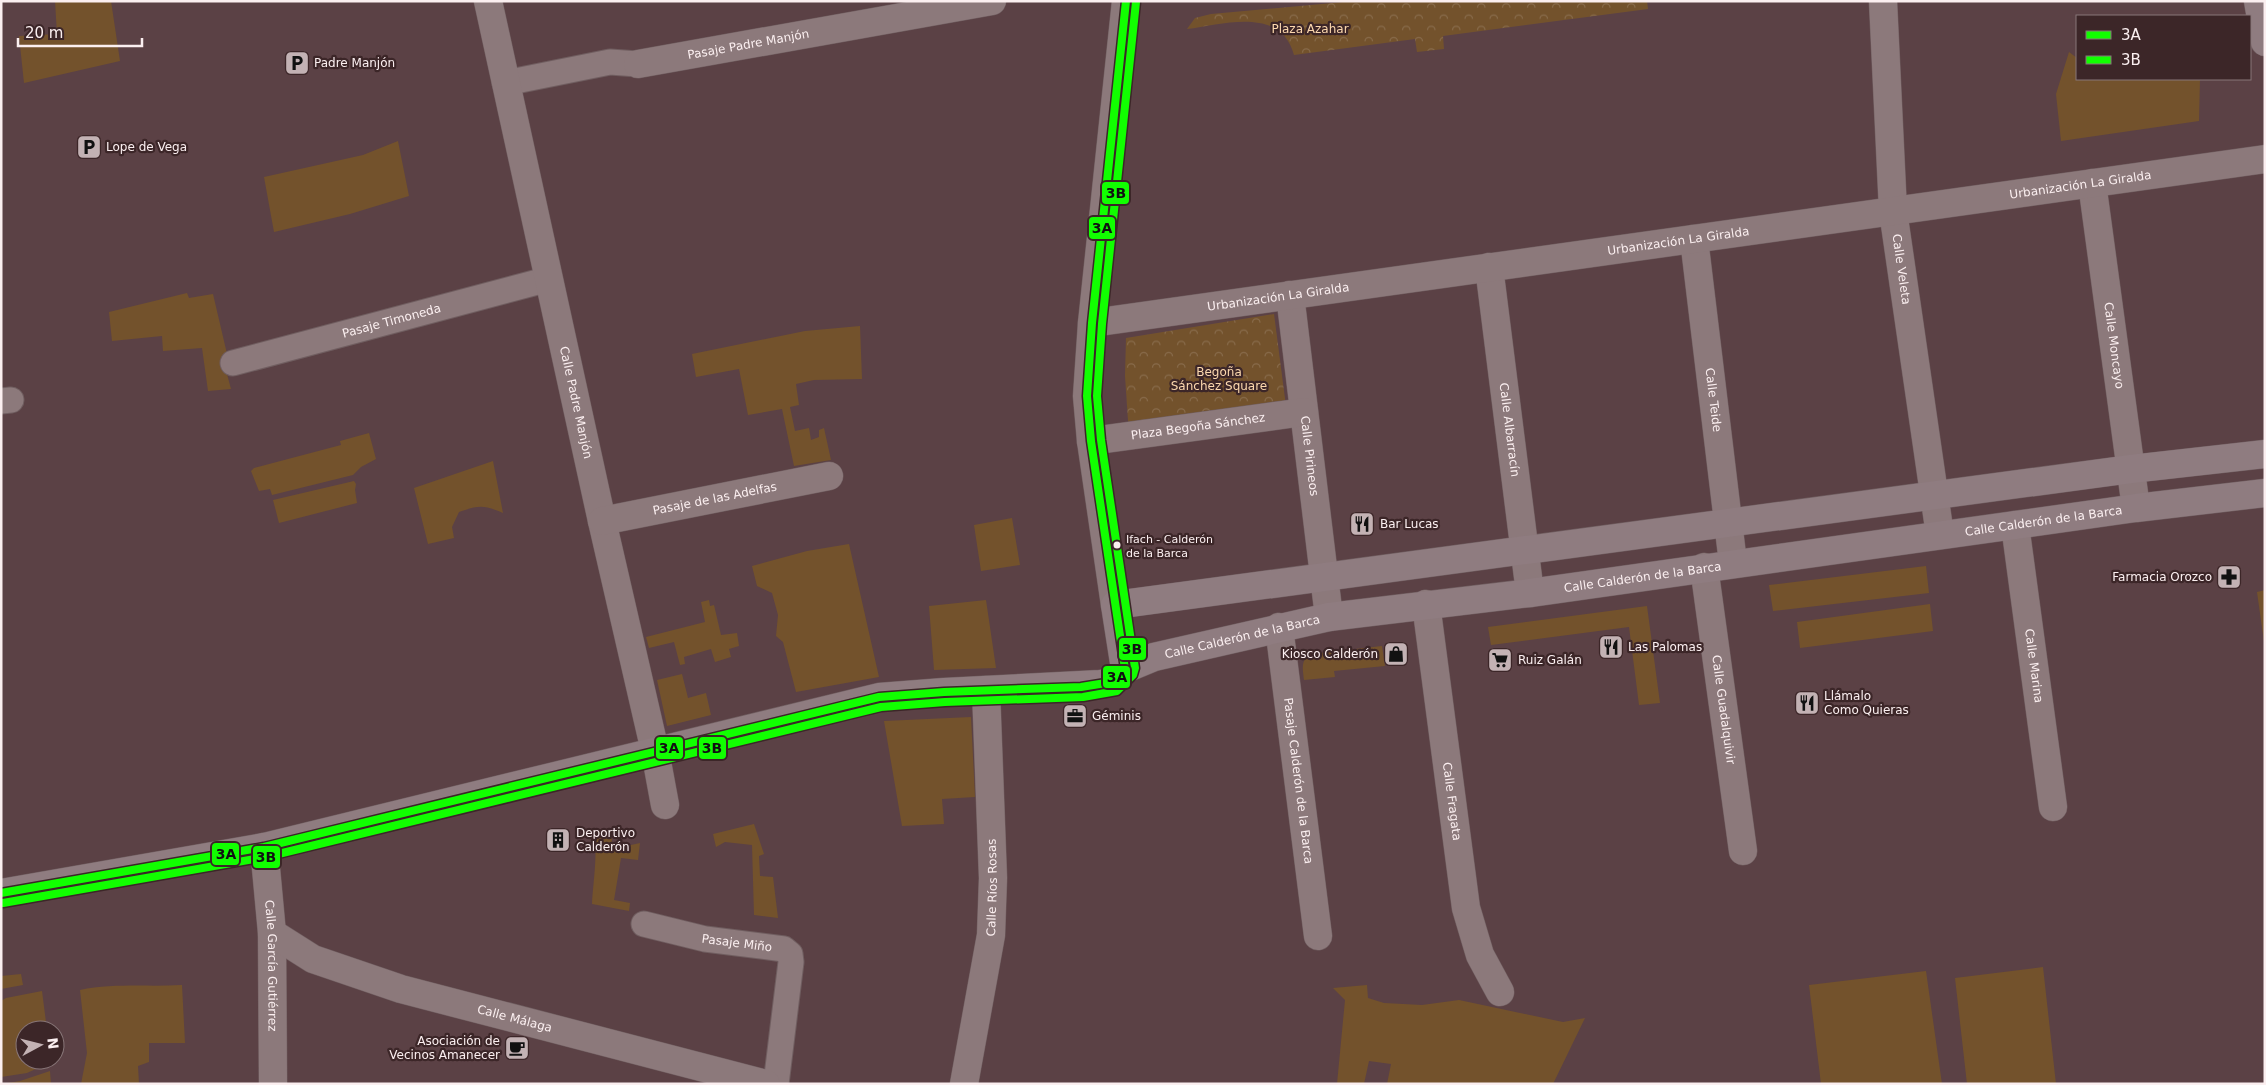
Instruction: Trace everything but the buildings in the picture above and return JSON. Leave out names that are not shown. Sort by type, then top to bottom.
[{"type":"main road","points":[[2258,1],[2265,42]]},
{"type":"main road","points":[[1125,669],[1115,606],[1934,495],[2131,469],[2265,454]]},
{"type":"main road","name":"Calle Calderón de la Barca","points":[[1,893],[264,847],[878,697],[1112,682],[1125,669],[1154,657],[1329,617],[1530,593],[1704,567],[2136,508],[2265,493]]},
{"type":"street","name":"Calle Padre Manjón","points":[[488,1],[602,521],[655,751],[665,805]]},
{"type":"street","name":"Pasaje Padre Manjón","points":[[505,83],[610,62],[638,64],[992,1]]},
{"type":"street","points":[[1115,606],[1086,396],[1126,1]]},
{"type":"street","name":"Calle Veleta","points":[[1883,1],[1893,211],[1940,535]]},
{"type":"street","name":"Urbanización La Giralda","points":[[1092,323],[2265,159]]},
{"type":"street","name":"Calle Moncayo","points":[[2092,183],[2136,508]]},
{"type":"street","name":"Calle Teide","points":[[1694,239],[1733,563]]},
{"type":"street","name":"Calle Albarracín","points":[[1489,267],[1530,593]]},
{"type":"street","name":"Pasaje Timoneda","points":[[232,363],[549,279]]},
{"type":"street","name":"Calle Pirineos","points":[[1290,295],[1329,617]]},
{"type":"street","name":"Plaza Begoña Sánchez","points":[[1091,441],[1304,412]]},
{"type":"street","name":"Pasaje de las Adelfas","points":[[602,521],[828,476]]},
{"type":"street","name":"Calle Marina","points":[[2015,525],[2053,807]]},
{"type":"street","name":"Calle Guadalquivir","points":[[1704,567],[1742,851]]},
{"type":"street","name":"Calle Fragata","points":[[1426,604],[1466,908],[1480,955],[1500,992]]},
{"type":"street","name":"Pasaje Calderón de la Barca","points":[[1279,627],[1318,936]]},
{"type":"street","name":"Calle Ríos Rosas","points":[[964,1084],[992,935],[994,878],[986,690]]},
{"type":"street","name":"Calle García Gutiérrez","points":[[264,847],[272,933],[273,1084]]},
{"type":"street","name":"Pasaje Miño","points":[[644,924],[705,939],[784,949],[790,954],[791,962],[776,1084]]},
{"type":"street","name":"Calle Málaga","points":[[272,933],[313,959],[401,989],[766,1084]]},
{"type":"green space","points":[[55,1],[111,1],[120,61],[24,83],[19,36],[57,34]]},
{"type":"green space","name":"Plaza Azahar","points":[[1354,1],[1647,1],[1648,9],[1443,36],[1444,49],[1417,52],[1415,39],[1294,55],[1287,40],[1277,30],[1264,24],[1234,22],[1187,29],[1195,18],[1211,14]]},
{"type":"green space","points":[[2069,52],[2076,57],[2076,80],[2200,80],[2199,121],[2061,141],[2056,94]]},
{"type":"green space","points":[[398,141],[409,196],[350,214],[274,232],[264,177],[363,155]]},
{"type":"green space","points":[[187,293],[189,298],[213,294],[231,371],[227,374],[231,389],[208,391],[202,348],[163,351],[162,336],[112,341],[109,312]]},
{"type":"green space","name":"Begoña Sánchez Square","points":[[1274,314],[1287,414],[1129,435],[1125,376],[1126,338]]},
{"type":"green space","points":[[860,326],[862,379],[814,380],[796,384],[799,405],[790,407],[795,431],[809,428],[811,440],[819,437],[819,430],[824,428],[831,460],[794,466],[782,409],[748,415],[739,369],[696,377],[692,354],[805,331]]},
{"type":"green space","points":[[369,433],[376,459],[361,467],[353,475],[272,495],[270,489],[259,491],[251,471],[254,468],[341,445],[340,441]]},
{"type":"green space","points":[[493,461],[503,513],[491,508],[481,507],[459,512],[452,527],[454,538],[428,544],[414,488]]},
{"type":"green space","points":[[354,481],[356,484],[357,503],[279,523],[273,500]]},
{"type":"green space","points":[[1012,518],[1020,565],[981,571],[974,525]]},
{"type":"green space","points":[[849,544],[879,677],[796,692],[783,642],[776,636],[778,615],[772,593],[757,586],[752,566],[807,551]]},
{"type":"green space","points":[[1926,566],[1929,593],[1773,611],[1769,585]]},
{"type":"green space","points":[[2265,590],[2265,642],[2264,642],[2257,592]]},
{"type":"green space","points":[[709,600],[710,606],[714,605],[721,635],[737,633],[739,646],[729,649],[731,657],[715,662],[711,649],[684,657],[685,664],[680,665],[674,642],[649,648],[646,637],[705,622],[701,602]]},
{"type":"green space","points":[[986,600],[996,668],[934,670],[929,606]]},
{"type":"green space","points":[[1930,604],[1933,631],[1800,648],[1797,622]]},
{"type":"green space","points":[[1647,606],[1660,703],[1639,705],[1629,627],[1491,645],[1488,627]]},
{"type":"green space","points":[[1382,646],[1385,666],[1334,671],[1335,677],[1304,680],[1304,662],[1311,654]]},
{"type":"green space","points":[[682,674],[688,698],[706,693],[711,715],[667,726],[657,680]]},
{"type":"green space","points":[[971,717],[975,797],[942,799],[944,824],[902,826],[884,721]]},
{"type":"green space","points":[[754,824],[764,854],[759,856],[760,876],[773,877],[778,918],[754,915],[752,845],[725,842],[716,847],[713,834]]},
{"type":"green space","points":[[610,828],[613,849],[640,843],[638,860],[621,858],[614,900],[630,903],[629,911],[592,904],[595,859],[594,834]]},
{"type":"green space","points":[[2043,967],[2056,1084],[1967,1084],[1955,978]]},
{"type":"green space","points":[[1926,971],[1942,1084],[1821,1084],[1809,985]]},
{"type":"green space","points":[[21,974],[23,985],[1,989],[1,976]]},
{"type":"green space","points":[[182,985],[185,1043],[149,1043],[149,1062],[138,1066],[139,1084],[81,1084],[87,1053],[80,990],[118,986]]},
{"type":"green space","points":[[1367,985],[1368,998],[1384,1003],[1422,1005],[1459,1000],[1563,1022],[1585,1018],[1553,1084],[1387,1084],[1391,1064],[1369,1061],[1364,1084],[1337,1084],[1345,1000],[1333,988]]},
{"type":"green space","points":[[42,991],[46,1020],[15,1020],[15,1070],[34,1070],[27,1073],[1,1077],[1,1001],[6,998]]},
{"type":"green space","points":[[50,1071],[51,1084],[2,1084],[20,1081]]},
{"type":"transit line","name":"3A","points":[[1,893],[264,847],[879,697],[944,692],[1081,687],[1112,682],[1125,669],[1091,441],[1087,396],[1092,323],[1126,1]]},
{"type":"transit line","name":"3B","points":[[3,903],[266,857],[881,707],[945,702],[1083,697],[1117,691],[1133,675],[1135,668],[1101,440],[1097,396],[1102,324],[1136,2]]},
{"type":"place","name":"Padre Manjón","points":[[297,63]]},
{"type":"place","name":"Lope de Vega","points":[[89,147]]},
{"type":"place","name":"Bar Lucas","points":[[1362,524]]},
{"type":"place","name":"Ifach - Calderón de la Barca","points":[[1117,545]]},
{"type":"place","name":"Farmacia Orozco","points":[[2229,577]]},
{"type":"place","name":"Las Palomas","points":[[1611,647]]},
{"type":"place","name":"Kiosco Calderón","points":[[1396,654]]},
{"type":"place","name":"Ruiz Galán","points":[[1500,660]]},
{"type":"place","name":"Llámalo Como Quieras","points":[[1807,703]]},
{"type":"place","name":"Géminis","points":[[1075,716]]},
{"type":"place","name":"Deportivo Calderón","points":[[558,840]]},
{"type":"place","name":"Asociación de Vecinos Amanecer","points":[[517,1048]]}]
